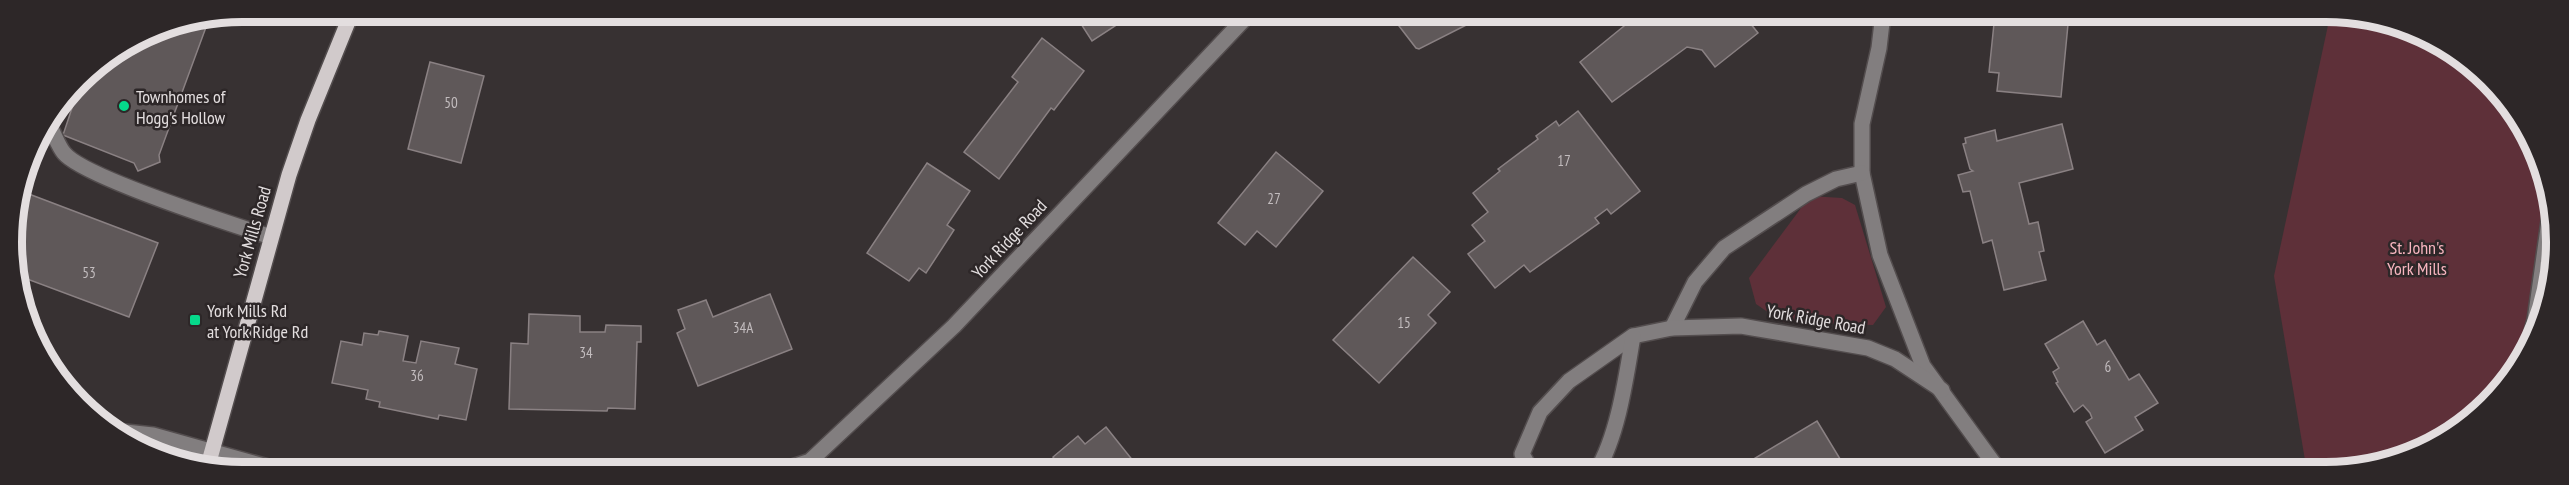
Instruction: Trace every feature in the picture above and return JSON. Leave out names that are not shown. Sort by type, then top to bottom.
[{"type":"main road","name":"York Mills Road","points":[[210,460],[271,237],[308,120],[348,22]]},
{"type":"street","name":"York Ridge Road","points":[[807,462],[954,326],[1241,22]]},
{"type":"street","name":"York Ridge Road","points":[[1874,22],[1879,48]]},
{"type":"street","name":"York Ridge Road","points":[[1882,22],[1879,48],[1862,124],[1863,173],[1880,255],[1923,366],[1993,462]]},
{"type":"street","points":[[52,131],[64,153],[84,168],[219,221],[271,237]]},
{"type":"street","points":[[1672,328],[1695,282],[1724,248],[1806,194],[1836,179],[1863,173]]},
{"type":"street","points":[[2537,306],[2546,242]]},
{"type":"street","name":"York Ridge Road","points":[[1526,462],[1522,454],[1540,412],[1569,381],[1633,336],[1672,328],[1741,326],[1868,348],[1895,359],[1942,390]]},
{"type":"street","points":[[1603,462],[1625,385],[1633,336]]},
{"type":"street","points":[[132,433],[153,435],[249,462]]},
{"type":"green space","name":"St. John's York Mills","points":[[2329,22],[2359,25],[2423,44],[2449,60],[2472,77],[2492,97],[2524,145],[2539,186],[2546,228],[2545,271],[2535,313],[2524,340],[2492,388],[2472,408],[2424,440],[2397,451],[2355,461],[2305,462],[2274,276]]},
{"type":"green space","points":[[1810,196],[1842,198],[1855,205],[1886,307],[1873,325],[1782,322],[1756,304],[1749,278]]},
{"type":"building","points":[[1080,22],[1121,22],[1092,41]]},
{"type":"building","points":[[1396,22],[1472,22],[1419,49]]},
{"type":"building","points":[[1629,22],[1749,22],[1758,33],[1715,67],[1702,50],[1687,47],[1612,102],[1580,62]]},
{"type":"building","points":[[1994,22],[2068,22],[2061,97],[1997,91],[1999,73],[1989,72]]},
{"type":"building","name":"Townhomes of Hogg's Hollow","points":[[207,26],[159,155],[160,162],[138,171],[134,163],[63,135],[75,100],[97,77],[145,45],[172,34]]},
{"type":"building","points":[[1042,38],[1084,71],[1054,110],[1051,108],[999,179],[964,152],[1018,82],[1012,77]]},
{"type":"building","points":[[430,62],[484,76],[461,163],[408,149]]},
{"type":"building","points":[[1578,111],[1640,191],[1611,214],[1607,209],[1595,218],[1599,223],[1530,272],[1524,265],[1495,288],[1468,254],[1485,241],[1472,225],[1488,212],[1473,193],[1500,171],[1498,169],[1538,139],[1536,136],[1556,121],[1559,126]]},
{"type":"building","points":[[2062,124],[2073,169],[2019,183],[2029,224],[2038,222],[2044,251],[2039,252],[2046,280],[2004,290],[1992,240],[1983,243],[1970,191],[1963,192],[1958,175],[1973,171],[1970,169],[1963,144],[1966,143],[1965,138],[1995,130],[1997,141]]},
{"type":"building","points":[[1276,152],[1323,191],[1276,247],[1257,231],[1245,245],[1218,223]]},
{"type":"building","points":[[927,163],[970,191],[947,225],[954,230],[926,273],[919,268],[909,281],[867,253]]},
{"type":"building","points":[[28,194],[158,243],[129,317],[26,278],[22,242]]},
{"type":"building","points":[[1413,257],[1450,292],[1428,315],[1436,323],[1379,383],[1333,340]]},
{"type":"building","points":[[770,294],[792,349],[698,386],[677,333],[685,329],[678,310],[706,300],[713,317]]},
{"type":"building","points":[[529,314],[580,316],[580,332],[605,332],[606,325],[641,326],[641,342],[637,342],[635,409],[608,408],[607,411],[509,409],[511,343],[528,344]]},
{"type":"building","points":[[2083,321],[2097,345],[2105,340],[2129,380],[2139,374],[2158,403],[2135,417],[2143,430],[2105,453],[2086,422],[2092,418],[2090,413],[2083,405],[2074,412],[2056,383],[2058,382],[2053,372],[2059,368],[2045,344]]},
{"type":"building","points":[[379,331],[408,336],[403,361],[416,363],[421,341],[459,348],[455,364],[477,369],[466,420],[439,415],[438,419],[379,407],[380,402],[366,399],[368,390],[332,383],[341,341],[362,345],[364,333],[378,335]]},
{"type":"building","points":[[1817,421],[1842,462],[1749,462]]},
{"type":"building","points":[[1106,427],[1134,462],[1057,462],[1053,457],[1078,436],[1085,444]]},
{"type":"place","name":"Townhomes of Hogg's Hollow","points":[[124,106]]},
{"type":"place","name":"York Mills Rd at York Ridge Rd","points":[[195,320]]}]
